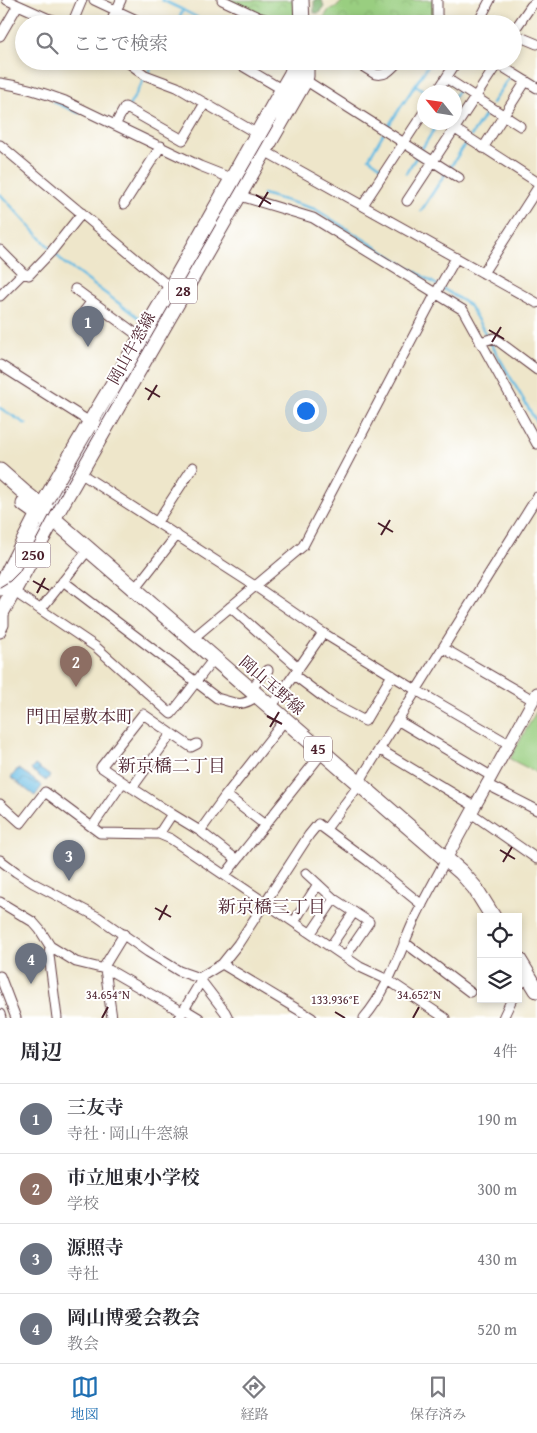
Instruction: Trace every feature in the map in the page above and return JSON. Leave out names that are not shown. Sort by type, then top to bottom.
[{"type":"main road","points":[[302,0],[302,15]]},
{"type":"main road","name":"岡山牛窓線","points":[[45,513],[90,423],[147,341],[237,195],[293,70]]},
{"type":"main road","name":"岡山牛窓線","points":[[177,290],[233,179],[305,80],[306,70]]},
{"type":"main road","name":"岡山牛窓線","points":[[45,513],[80,472],[104,431],[147,341]]},
{"type":"main road","points":[[0,471],[45,513]]},
{"type":"main road","points":[[0,482],[21,501],[45,513]]},
{"type":"main road","name":"岡山玉野線","points":[[45,513],[461,872],[475,888],[491,913]]},
{"type":"main road","name":"250","points":[[3,591],[45,513]]},
{"type":"main road","name":"250","points":[[3,591],[45,513]]},
{"type":"main road","points":[[522,969],[528,985]]},
{"type":"street","points":[[7,0],[40,15]]},
{"type":"street","points":[[76,15],[82,0]]},
{"type":"street","points":[[94,0],[126,15]]},
{"type":"street","points":[[114,15],[121,0]]},
{"type":"street","points":[[222,0],[254,15]]},
{"type":"street","points":[[437,0],[437,15]]},
{"type":"street","points":[[483,15],[490,0]]},
{"type":"street","points":[[522,20],[531,6],[537,1]]},
{"type":"street","points":[[0,36],[18,5]]},
{"type":"street","points":[[522,37],[537,44]]},
{"type":"street","points":[[139,70],[146,75],[177,87],[363,205],[537,303]]},
{"type":"street","points":[[249,70],[283,90]]},
{"type":"street","points":[[370,70],[379,75],[389,70]]},
{"type":"street","points":[[442,85],[451,70]]},
{"type":"street","points":[[462,118],[491,70]]},
{"type":"street","points":[[506,70],[537,88]]},
{"type":"street","points":[[446,78],[520,126]]},
{"type":"street","points":[[305,80],[459,178]]},
{"type":"street","points":[[484,148],[526,82]]},
{"type":"street","points":[[0,83],[13,84],[65,101],[159,148],[233,179]]},
{"type":"street","points":[[115,125],[126,107],[184,140],[205,104]]},
{"type":"street","points":[[363,205],[417,123]]},
{"type":"street","points":[[407,201],[454,130]]},
{"type":"street","points":[[457,130],[537,182]]},
{"type":"street","points":[[0,145],[177,290]]},
{"type":"street","points":[[124,204],[159,148]]},
{"type":"street","points":[[483,273],[537,189]]},
{"type":"street","points":[[237,195],[313,218],[438,289],[463,310],[485,340],[537,444]]},
{"type":"street","points":[[0,250],[23,273],[29,275],[82,213]]},
{"type":"street","points":[[191,640],[303,546],[456,258]]},
{"type":"street","points":[[0,296],[23,273]]},
{"type":"street","points":[[75,289],[147,341]]},
{"type":"street","points":[[79,318],[92,301]]},
{"type":"street","points":[[485,340],[500,342],[537,370]]},
{"type":"street","points":[[0,365],[104,431]]},
{"type":"street","points":[[157,522],[193,467]]},
{"type":"street","points":[[80,472],[255,586],[323,633],[509,744]]},
{"type":"street","points":[[326,829],[359,785],[397,720],[537,497]]},
{"type":"street","points":[[134,590],[177,535]]},
{"type":"street","points":[[41,609],[88,550]]},
{"type":"street","points":[[63,581],[217,698],[241,704],[248,703],[268,670]]},
{"type":"street","points":[[0,633],[5,619],[3,591],[41,609],[96,647],[171,714],[214,659]]},
{"type":"street","points":[[230,607],[296,672],[332,703],[365,721],[392,675]]},
{"type":"street","points":[[270,707],[323,633]]},
{"type":"street","points":[[364,1018],[374,1006],[388,980],[422,905],[472,809],[535,697],[443,648]]},
{"type":"street","points":[[197,744],[191,747],[143,714],[101,767],[200,832],[237,860]]},
{"type":"street","points":[[200,832],[226,795],[285,720]]},
{"type":"street","points":[[397,720],[537,810]]},
{"type":"street","points":[[132,788],[171,734]]},
{"type":"street","points":[[379,750],[472,809],[537,860]]},
{"type":"street","points":[[225,876],[323,752]]},
{"type":"street","points":[[92,827],[123,782]]},
{"type":"street","points":[[0,804],[21,823],[45,792],[100,833],[159,834],[171,839],[360,967],[388,980],[445,1018]]},
{"type":"street","points":[[226,795],[264,825]]},
{"type":"street","points":[[159,834],[172,814]]},
{"type":"street","points":[[181,1013],[200,979],[222,964],[238,944],[318,824],[368,861],[422,905]]},
{"type":"street","points":[[0,860],[32,883],[98,917],[179,971],[200,979],[228,1018]]},
{"type":"street","points":[[306,873],[334,899],[369,922],[345,957]]},
{"type":"street","points":[[294,922],[318,884]]},
{"type":"street","points":[[311,933],[334,899]]},
{"type":"street","points":[[0,902],[33,922],[50,946],[76,962],[109,970],[181,1013],[199,1018]]},
{"type":"street","points":[[330,946],[354,912]]},
{"type":"street","points":[[112,1018],[105,965],[124,934]]},
{"type":"street","points":[[404,942],[470,992]]},
{"type":"street","points":[[50,946],[49,955],[57,1018]]},
{"type":"street","points":[[222,964],[312,1018]]},
{"type":"street","points":[[0,976],[16,1018]]},
{"type":"street","points":[[503,1018],[510,1003]]},
{"type":"street","points":[[0,1014],[2,1018]]},
{"type":"green space","points":[[228,0],[295,0],[295,15],[261,15]]},
{"type":"green space","points":[[314,0],[322,0],[324,7],[319,13],[314,13]]},
{"type":"green space","points":[[343,0],[434,0],[436,15],[326,15],[328,11],[339,5]]},
{"type":"green space","points":[[537,710],[537,773],[510,759]]},
{"type":"water","points":[[35,765],[50,776],[46,781],[31,770]]},
{"type":"water","points":[[18,768],[42,786],[35,796],[11,778]]},
{"type":"waterway","points":[[162,0],[183,10],[180,15]]},
{"type":"waterway","points":[[183,10],[193,15]]},
{"type":"waterway","points":[[387,128],[425,70]]},
{"type":"waterway","points":[[492,103],[510,76]]},
{"type":"waterway","points":[[129,106],[145,78]]},
{"type":"waterway","points":[[54,102],[79,113]]},
{"type":"waterway","points":[[471,136],[488,110]]},
{"type":"waterway","points":[[421,150],[434,130]]},
{"type":"waterway","points":[[383,134],[369,158],[383,168]]},
{"type":"waterway","points":[[450,168],[467,141]]},
{"type":"waterway","points":[[406,173],[417,156]]},
{"type":"waterway","points":[[421,211],[445,174]]},
{"type":"waterway","points":[[0,194],[50,248]]},
{"type":"waterway","points":[[263,194],[315,209],[437,285]]},
{"type":"waterway","points":[[54,252],[64,263],[143,321]]},
{"type":"waterway","points":[[442,288],[469,305],[488,338]]},
{"type":"waterway","points":[[490,342],[537,423]]},
{"type":"waterway","points":[[0,408],[26,424]]},
{"type":"tram line","points":[[0,587],[19,572],[63,490],[276,120]]},
{"type":"place","name":"三友寺","points":[[88,347]]},
{"type":"place","name":"市立旭東小学校","points":[[76,687]]},
{"type":"place","name":"源照寺","points":[[69,881]]},
{"type":"place","name":"岡山博愛会教会","points":[[31,984]]},
{"type":"district","name":"門田屋敷本町","points":[[80,717]]},
{"type":"district","name":"新京橋二丁目","points":[[172,766]]},
{"type":"district","name":"新京橋三丁目","points":[[272,907]]}]
